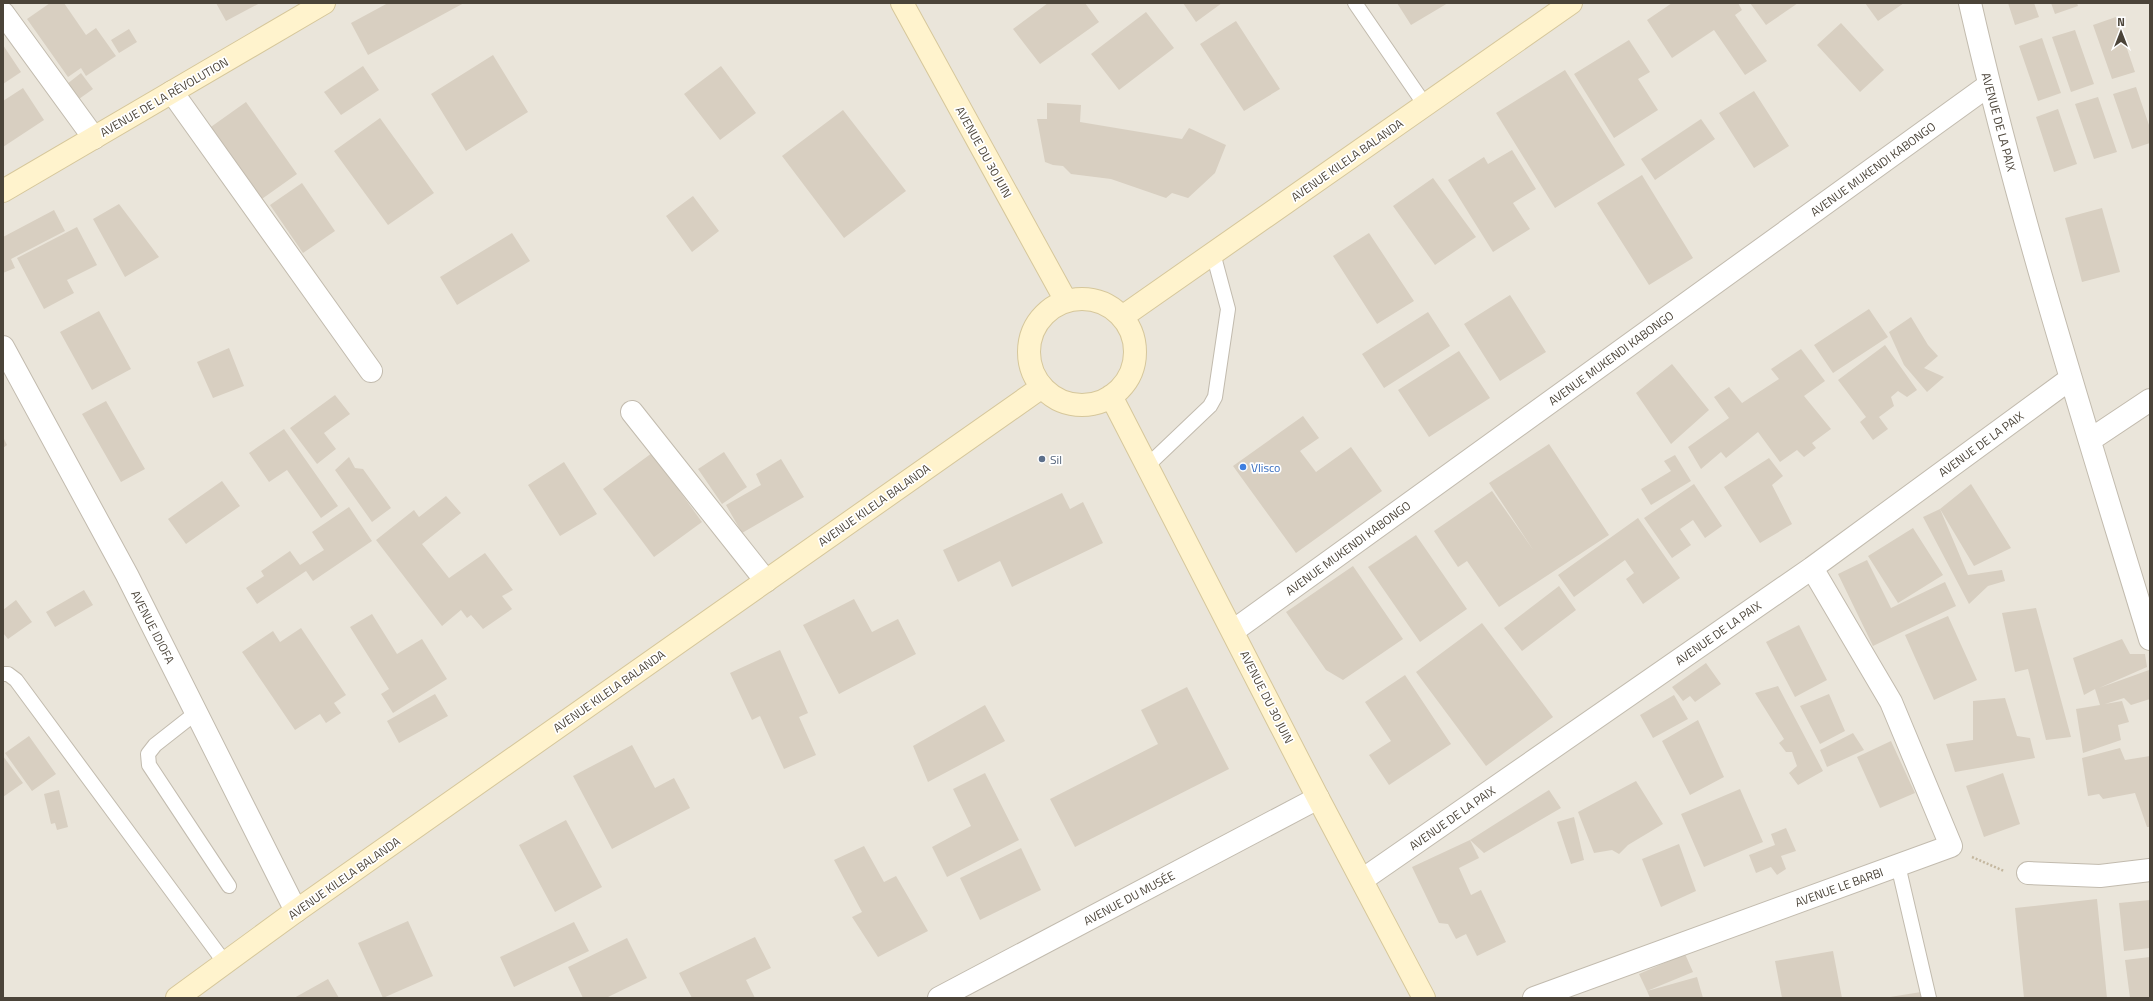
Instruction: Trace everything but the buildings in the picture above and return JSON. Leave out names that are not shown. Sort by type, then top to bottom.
[{"type":"main road","name":"AVENUE DE LA RÉVOLUTION","points":[[3,191],[324,3]]},
{"type":"main road","name":"AVENUE DU 30 JUIN","points":[[902,3],[1066,301]]},
{"type":"main road","name":"AVENUE KILELA BALANDA","points":[[1122,317],[1571,3]]},
{"type":"main road","points":[[1082,298],[1096,300],[1111,307],[1122,317],[1130,329],[1135,343],[1135,359],[1131,373],[1123,386],[1111,396],[1097,402],[1082,405],[1067,403],[1053,396],[1042,387],[1033,374],[1029,360],[1029,344],[1033,330],[1041,317],[1052,307],[1066,301],[1082,298]]},
{"type":"main road","name":"AVENUE KILELA BALANDA","points":[[177,998],[296,911],[1042,387]]},
{"type":"main road","name":"AVENUE DU 30 JUIN","points":[[1111,396],[1318,798],[1424,998]]},
{"type":"street","name":"AVENUE DE LA PAIX","points":[[1970,3],[1989,85],[2070,379],[2150,639]]},
{"type":"street","points":[[3,13],[94,138]]},
{"type":"street","name":"AVENUE MUKENDI KABONGO","points":[[1233,631],[1989,85]]},
{"type":"street","points":[[172,92],[372,371]]},
{"type":"street","name":"AVENUE IDIOFA","points":[[3,347],[127,574],[296,911]]},
{"type":"street","name":"AVENUE DE LA PAIX","points":[[1362,880],[1812,568],[2070,379]]},
{"type":"street","points":[[2090,440],[2150,400]]},
{"type":"street","points":[[632,412],[766,581]]},
{"type":"street","points":[[1812,568],[1890,702],[1950,846]]},
{"type":"street","name":"AVENUE DU MUSÉE","points":[[939,998],[1318,798]]},
{"type":"street","name":"AVENUE LE BARBI","points":[[1534,998],[1950,846]]},
{"type":"street","points":[[2028,873],[2100,876],[2150,870]]},
{"type":"lane","points":[[1355,3],[1425,105]]},
{"type":"lane","points":[[1147,466],[1210,406],[1215,397],[1228,309],[1213,253]]},
{"type":"lane","points":[[3,674],[8,674],[16,680],[225,963]]},
{"type":"lane","points":[[197,712],[155,745],[148,754],[149,765],[229,886]]},
{"type":"lane","points":[[1898,865],[1929,998]]},
{"type":"path","points":[[1950,846],[2005,871],[2028,873]]},
{"type":"shaded area","points":[[3,3],[2150,3],[2150,998],[3,998]]},
{"type":"place","name":"Sil","points":[[1042,459]]},
{"type":"place","name":"Vlisco","points":[[1243,467]]}]
